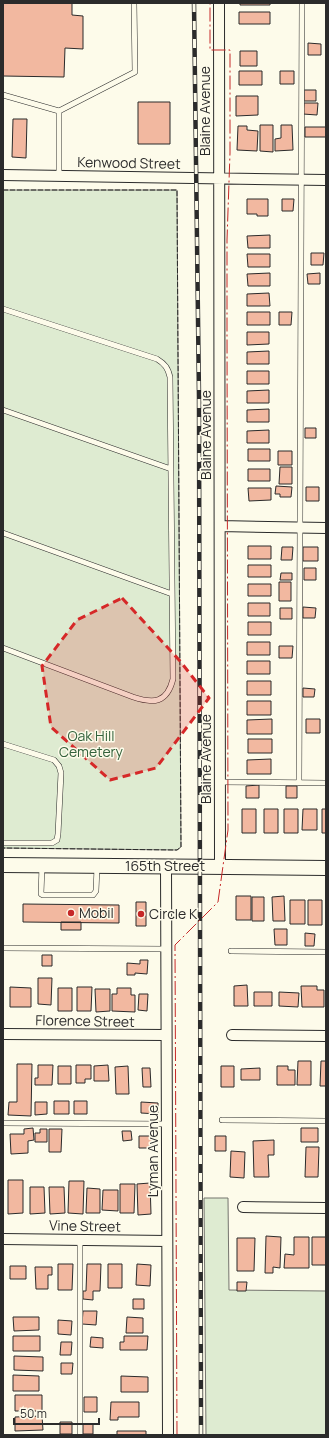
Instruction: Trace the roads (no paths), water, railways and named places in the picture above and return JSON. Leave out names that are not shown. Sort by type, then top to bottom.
[{"type":"main road","name":"165th Street","points":[[3,865],[326,868]]},
{"type":"street","name":"Blaine Avenue","points":[[219,3],[220,867]]},
{"type":"street","name":"Kenwood Street","points":[[3,175],[326,180]]},
{"type":"street","points":[[220,526],[326,528]]},
{"type":"street","name":"Lyman Avenue","points":[[166,866],[168,1435]]},
{"type":"street","name":"Florence Street","points":[[3,1034],[166,1035]]},
{"type":"street","points":[[232,1035],[326,1036]]},
{"type":"street","points":[[242,1207],[326,1208]]},
{"type":"street","name":"Vine Street","points":[[3,1239],[167,1241]]},
{"type":"lane","points":[[3,95],[59,111],[135,72],[134,3]]},
{"type":"lane","points":[[299,783],[302,3]]},
{"type":"lane","points":[[59,111],[59,175]]},
{"type":"lane","points":[[3,309],[157,359],[164,363],[168,368],[170,377],[173,679],[170,690],[166,696],[150,702],[3,648]]},
{"type":"lane","points":[[3,410],[171,469]]},
{"type":"lane","points":[[3,533],[172,594]]},
{"type":"lane","points":[[3,744],[54,760],[59,766],[61,773],[57,840],[52,843],[3,843]]},
{"type":"lane","points":[[220,782],[326,783]]},
{"type":"lane","points":[[42,865],[41,894],[43,896],[93,895],[96,891],[97,866]]},
{"type":"lane","points":[[3,948],[166,949]]},
{"type":"lane","points":[[231,951],[326,952]]},
{"type":"lane","points":[[222,1120],[326,1121]]},
{"type":"lane","points":[[3,1123],[166,1124]]},
{"type":"lane","points":[[80,1240],[80,1435]]},
{"type":"railway","points":[[194,3],[199,397],[201,1435]]},
{"type":"place","name":"Mobil","points":[[71,913]]},
{"type":"place","name":"Circle K","points":[[141,914]]},
{"type":"park label","name":"Oak Hill Cemetery","points":[[91,744]]}]
